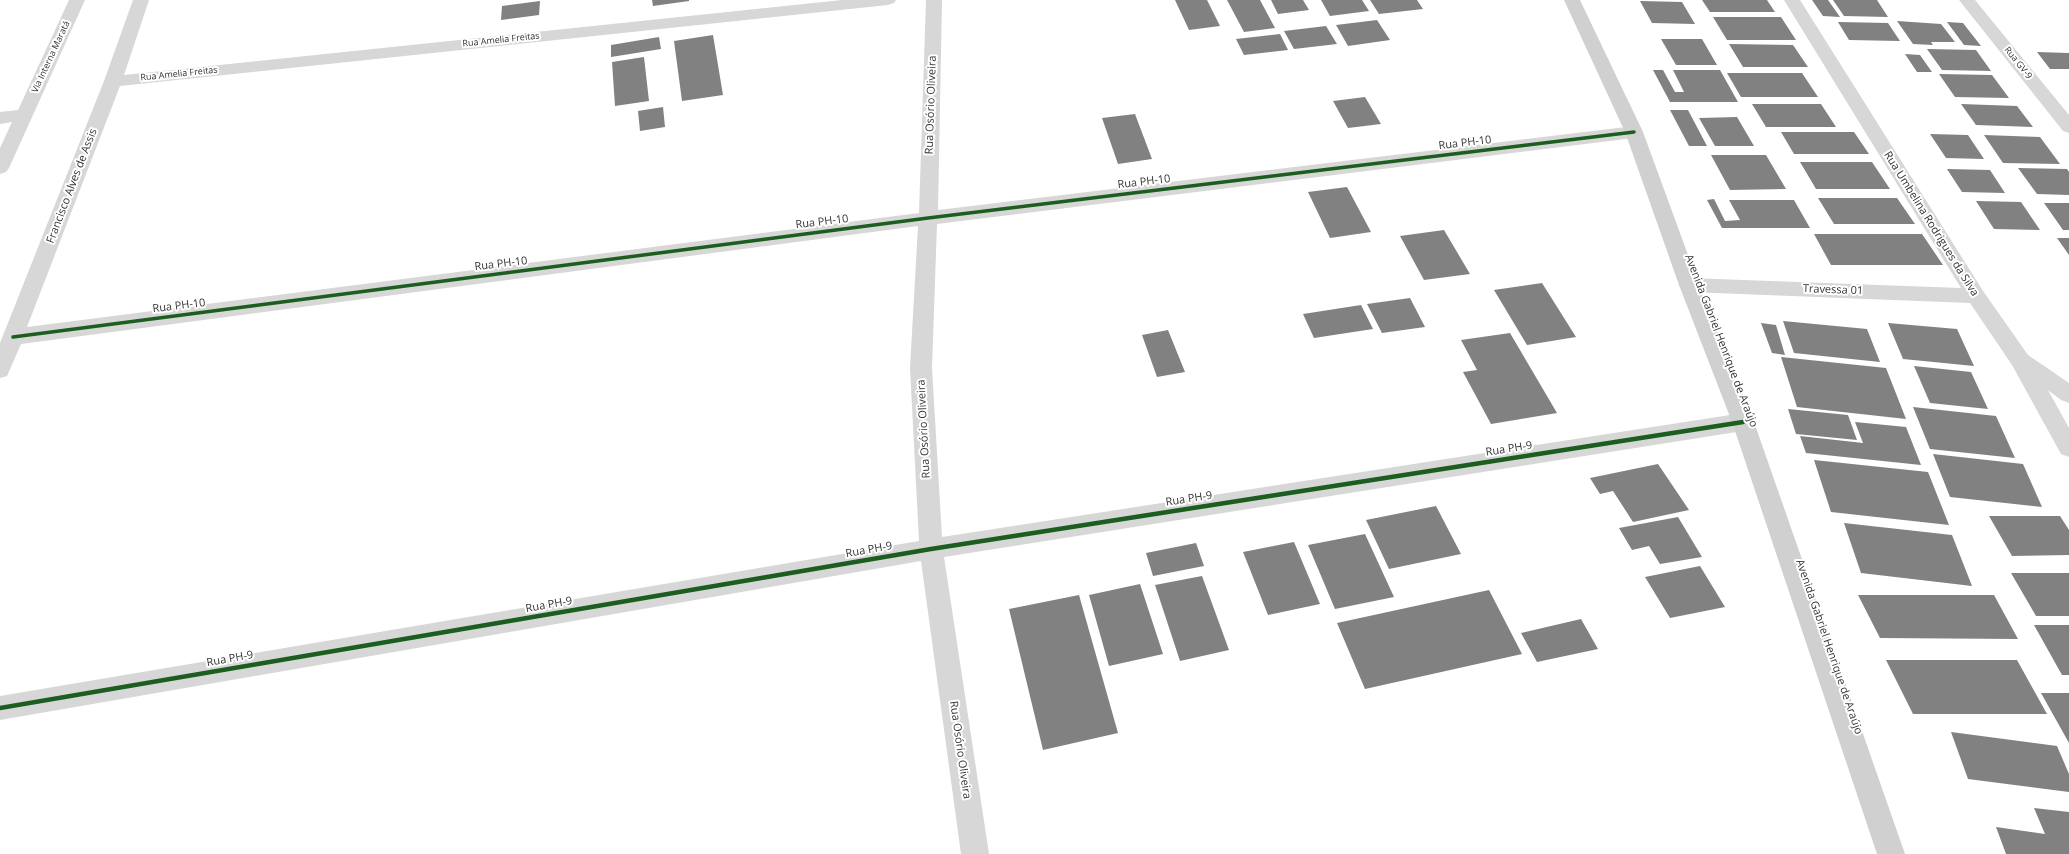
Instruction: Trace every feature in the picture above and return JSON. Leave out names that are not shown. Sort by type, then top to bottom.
[{"type":"street","name":"Via Interna Maratá","points":[[0,168],[77,0]]},
{"type":"street","name":"Francisco Alves de Assis","points":[[0,370],[114,81],[141,0]]},
{"type":"street","name":"Rua Amelia Freitas","points":[[114,81],[888,0]]},
{"type":"street","name":"Rua Osório Oliveira","points":[[934,0],[928,218],[921,368],[931,549],[975,854]]},
{"type":"street","name":"Avenida Gabriel Henrique de Araújo","points":[[1572,0],[1634,132],[1689,285],[1742,422],[1891,854]]},
{"type":"street","name":"Rua Umbelina Rodrigues da Silva","points":[[1792,0],[1976,296],[2019,359],[2069,448]]},
{"type":"street","name":"Rua GV-9","points":[[1967,0],[2069,127]]},
{"type":"street","points":[[0,118],[24,115]]},
{"type":"street","name":"Rua PH-10","points":[[13,337],[928,218],[1634,132]]},
{"type":"street","name":"Travessa 01","points":[[1689,285],[1976,296]]},
{"type":"street","points":[[2019,359],[2069,394]]},
{"type":"street","name":"Rua PH-9","points":[[0,708],[931,549],[1742,422]]},
{"type":"building","points":[[652,0],[689,0],[689,1],[653,6]]},
{"type":"building","points":[[1175,0],[1207,0],[1220,26],[1189,30]]},
{"type":"building","points":[[1227,0],[1260,0],[1275,28],[1244,32]]},
{"type":"building","points":[[1271,0],[1303,0],[1309,10],[1278,14]]},
{"type":"building","points":[[1321,0],[1362,0],[1369,11],[1330,16]]},
{"type":"building","points":[[1370,0],[1417,0],[1423,9],[1379,14]]},
{"type":"building","points":[[1702,0],[1767,0],[1775,12],[1710,12]]},
{"type":"building","points":[[1812,0],[1828,0],[1840,17],[1823,16]]},
{"type":"building","points":[[1833,0],[1877,0],[1888,17],[1844,16]]},
{"type":"building","points":[[540,1],[539,15],[501,20],[502,6]]},
{"type":"building","points":[[1640,1],[1682,2],[1695,24],[1652,23]]},
{"type":"building","points":[[1713,17],[1781,17],[1796,40],[1727,40]]},
{"type":"building","points":[[1377,20],[1390,40],[1348,46],[1336,25]]},
{"type":"building","points":[[1897,21],[1941,24],[1955,42],[1931,42],[1933,45],[1913,44]]},
{"type":"building","points":[[1838,22],[1888,23],[1900,41],[1849,40]]},
{"type":"building","points":[[1947,22],[1963,23],[1981,46],[1964,45]]},
{"type":"building","points":[[1326,26],[1337,44],[1294,49],[1284,31]]},
{"type":"building","points":[[1280,34],[1288,50],[1244,55],[1236,39]]},
{"type":"building","points":[[713,35],[723,95],[682,101],[674,41]]},
{"type":"building","points":[[659,37],[661,49],[611,57],[611,45]]},
{"type":"building","points":[[1661,39],[1702,39],[1717,65],[1676,65]]},
{"type":"building","points":[[1729,44],[1793,45],[1808,67],[1743,67]]},
{"type":"building","points":[[1927,49],[1976,50],[1991,71],[1942,70]]},
{"type":"building","points":[[2037,52],[2069,53],[2069,69],[2050,69]]},
{"type":"building","points":[[1905,54],[1920,55],[1932,72],[1917,72]]},
{"type":"building","points":[[644,57],[649,101],[615,106],[612,62]]},
{"type":"building","points":[[1653,70],[1663,70],[1675,92],[1684,92],[1673,70],[1720,70],[1738,102],[1670,102]]},
{"type":"building","points":[[1727,73],[1802,73],[1818,97],[1741,97]]},
{"type":"building","points":[[1939,74],[1992,75],[2009,98],[1955,97]]},
{"type":"building","points":[[1365,97],[1381,124],[1348,128],[1333,101]]},
{"type":"building","points":[[1752,104],[1821,104],[1836,127],[1766,127]]},
{"type":"building","points":[[1961,104],[2017,106],[2033,127],[1976,125]]},
{"type":"building","points":[[663,107],[665,127],[640,131],[638,111]]},
{"type":"building","points":[[1670,110],[1688,110],[1707,146],[1689,146]]},
{"type":"building","points":[[1135,114],[1152,159],[1118,164],[1102,118]]},
{"type":"building","points":[[1737,117],[1754,146],[1715,146],[1699,118]]},
{"type":"building","points":[[1781,132],[1854,132],[1869,154],[1794,154]]},
{"type":"building","points":[[1930,134],[1968,135],[1984,159],[1946,158]]},
{"type":"building","points":[[1984,135],[2040,137],[2060,164],[2003,163]]},
{"type":"building","points":[[1711,155],[1766,155],[1786,189],[1730,190]]},
{"type":"building","points":[[1800,162],[1872,162],[1890,189],[1816,189]]},
{"type":"building","points":[[2018,168],[2067,169],[2069,172],[2069,195],[2037,194]]},
{"type":"building","points":[[1947,169],[1990,170],[2005,193],[1962,192]]},
{"type":"building","points":[[1347,187],[1371,232],[1330,238],[1308,192]]},
{"type":"building","points":[[1818,198],[1897,198],[1915,224],[1834,224]]},
{"type":"building","points":[[1714,199],[1725,221],[1740,220],[1729,200],[1794,200],[1810,228],[1722,228],[1707,200]]},
{"type":"building","points":[[1976,201],[2021,202],[2040,230],[1994,229]]},
{"type":"building","points":[[2044,203],[2069,203],[2069,230],[2063,230]]},
{"type":"building","points":[[1444,230],[1470,274],[1424,280],[1400,236]]},
{"type":"building","points":[[1814,234],[1922,234],[1943,265],[1831,265]]},
{"type":"building","points":[[2057,238],[2069,238],[2069,255]]},
{"type":"building","points":[[1542,283],[1576,337],[1527,345],[1494,290]]},
{"type":"building","points":[[1410,298],[1425,327],[1382,333],[1367,304]]},
{"type":"building","points":[[1361,305],[1373,329],[1314,338],[1303,314]]},
{"type":"building","points":[[1783,321],[1867,329],[1880,362],[1794,353]]},
{"type":"building","points":[[1761,323],[1776,325],[1785,355],[1772,353]]},
{"type":"building","points":[[1888,323],[1957,329],[1974,366],[1903,359]]},
{"type":"building","points":[[1168,330],[1185,372],[1157,377],[1142,335]]},
{"type":"building","points":[[1510,333],[1557,413],[1491,424],[1463,372],[1477,370],[1461,340]]},
{"type":"building","points":[[1781,357],[1886,368],[1906,419],[1797,407]]},
{"type":"building","points":[[1914,366],[1971,372],[1988,409],[1930,403]]},
{"type":"building","points":[[1913,407],[1996,416],[2015,458],[1930,449]]},
{"type":"building","points":[[1788,409],[1848,415],[1857,440],[1796,434]]},
{"type":"building","points":[[1855,422],[1906,427],[1921,465],[1806,453],[1800,436],[1863,443]]},
{"type":"building","points":[[1933,454],[2023,464],[2042,507],[1950,497]]},
{"type":"building","points":[[1814,460],[1928,472],[1949,525],[1831,512]]},
{"type":"building","points":[[1658,464],[1689,510],[1633,522],[1613,491],[1600,494],[1590,478]]},
{"type":"building","points":[[1436,506],[1461,554],[1389,569],[1366,520]]},
{"type":"building","points":[[1989,516],[2060,516],[2069,530],[2069,555],[2012,556]]},
{"type":"building","points":[[1678,517],[1702,557],[1660,564],[1649,546],[1632,550],[1619,528]]},
{"type":"building","points":[[1844,523],[1952,535],[1972,586],[1861,573]]},
{"type":"building","points":[[1365,534],[1394,597],[1335,609],[1308,545]]},
{"type":"building","points":[[1294,542],[1320,604],[1268,615],[1243,552]]},
{"type":"building","points":[[1196,543],[1204,566],[1153,576],[1146,553]]},
{"type":"building","points":[[1700,566],[1725,607],[1670,618],[1645,577]]},
{"type":"building","points":[[2011,573],[2069,573],[2069,616],[2036,616]]},
{"type":"building","points":[[1202,576],[1229,650],[1180,661],[1155,585]]},
{"type":"building","points":[[1140,584],[1163,654],[1109,666],[1089,595]]},
{"type":"building","points":[[1489,590],[1522,654],[1365,689],[1337,623]]},
{"type":"building","points":[[1079,595],[1118,733],[1043,750],[1009,609]]},
{"type":"building","points":[[1858,595],[1994,595],[2018,639],[1880,638]]},
{"type":"building","points":[[1581,619],[1598,649],[1537,662],[1521,633]]},
{"type":"building","points":[[2034,625],[2069,625],[2069,675],[2062,675]]},
{"type":"building","points":[[1886,660],[2017,660],[2047,714],[1913,714]]},
{"type":"building","points":[[2041,693],[2069,693],[2069,743]]},
{"type":"building","points":[[1951,732],[2057,746],[2069,774],[2069,792],[1968,779]]},
{"type":"building","points":[[2034,808],[2069,812],[2069,854],[2006,854],[1996,827],[2045,834]]},
{"type":"cycle path","points":[[13,337],[928,218],[1634,132]]},
{"type":"cycle path","points":[[0,708],[931,549],[1743,422]]}]
